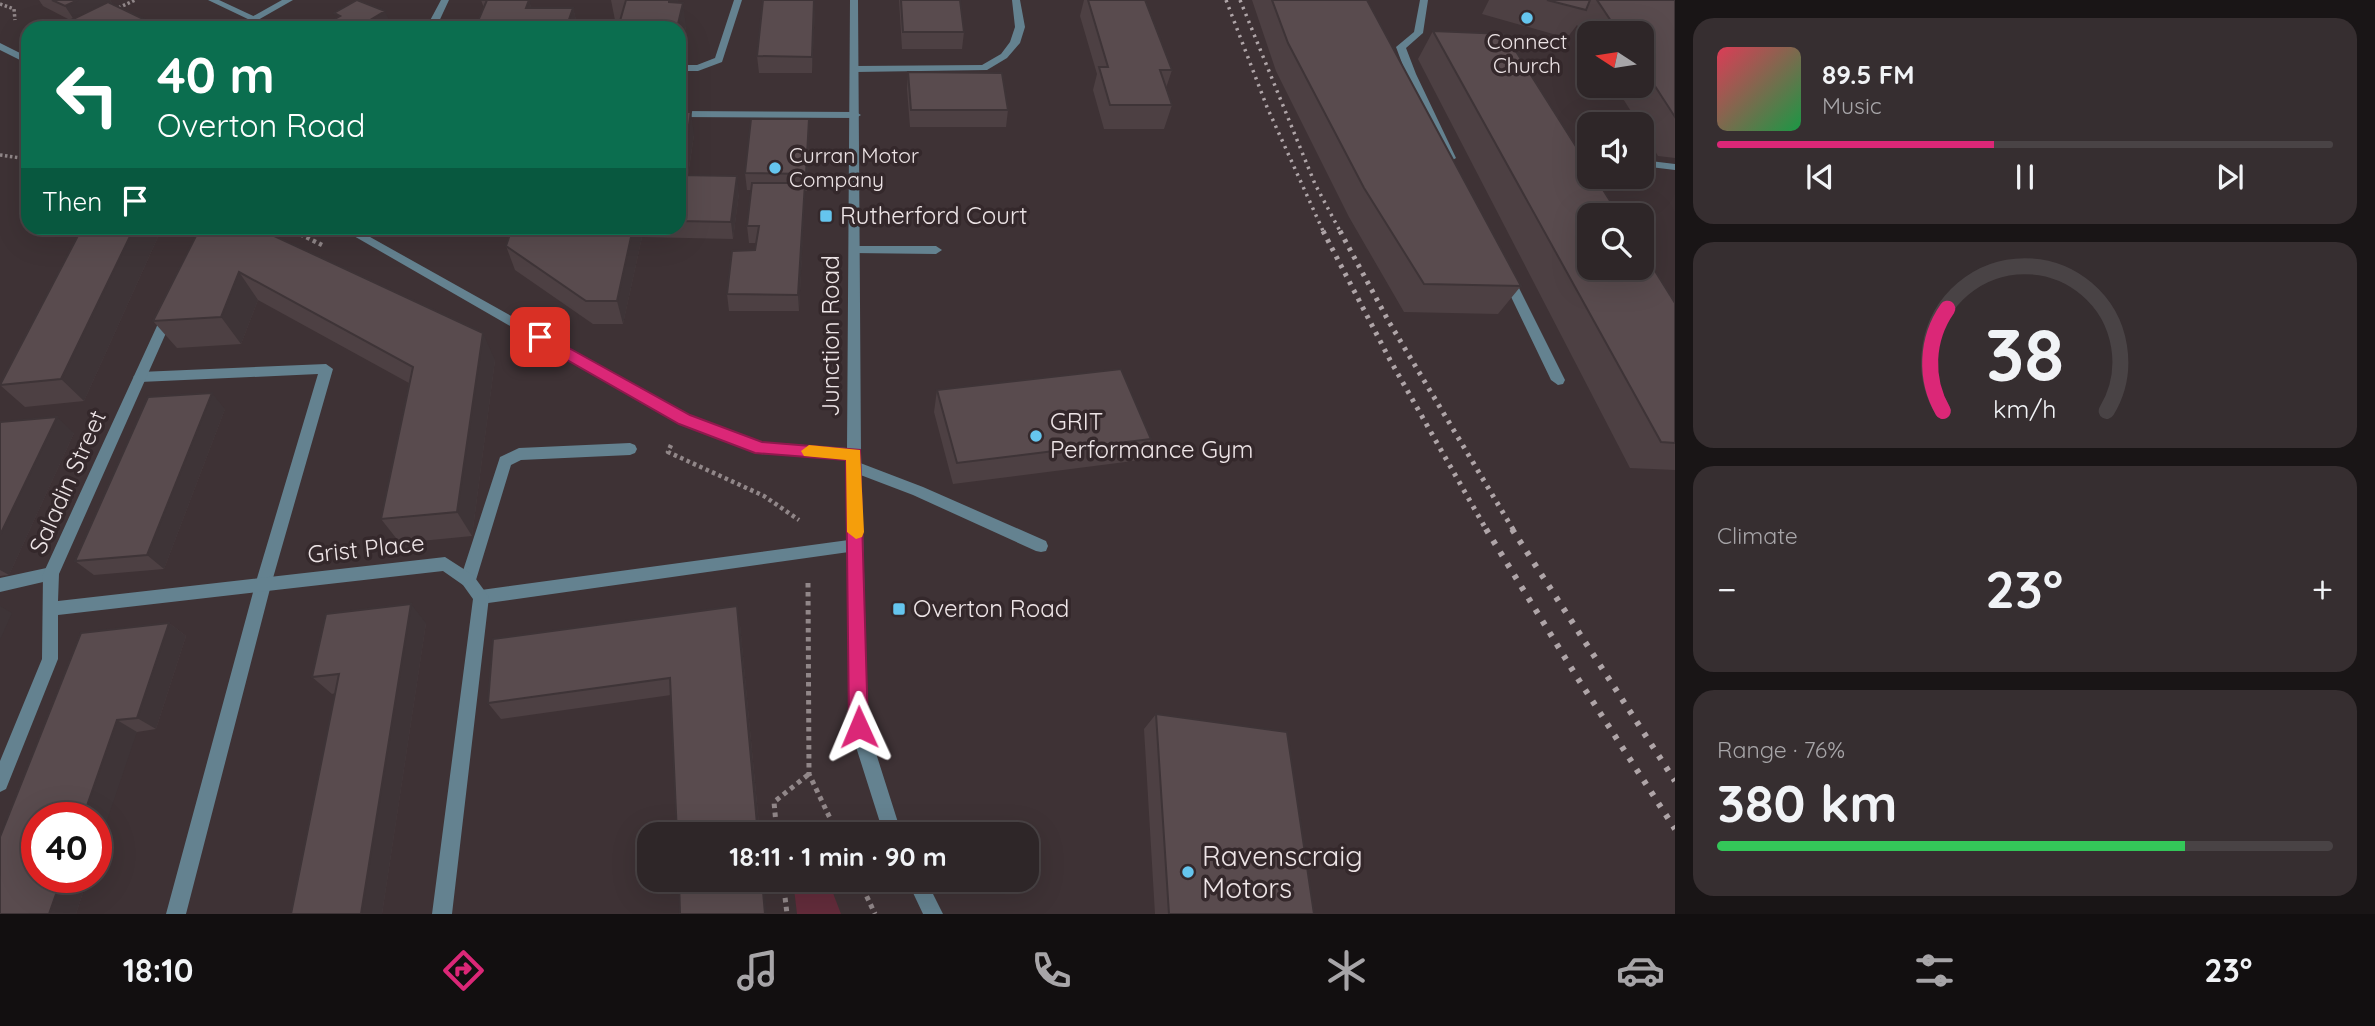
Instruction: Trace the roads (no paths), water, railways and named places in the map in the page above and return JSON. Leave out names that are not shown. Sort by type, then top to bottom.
[{"type":"street","points":[[212,0],[255,19]]},
{"type":"street","points":[[251,21],[289,0]]},
{"type":"street","points":[[434,21],[445,0]]},
{"type":"street","points":[[686,68],[698,68],[719,60],[738,0]]},
{"type":"street","name":"Junction Road","points":[[854,0],[855,461],[859,727],[889,822]]},
{"type":"street","points":[[856,69],[984,68],[1004,56],[1015,43],[1020,27],[1016,0]]},
{"type":"street","points":[[1424,0],[1418,33],[1401,47],[1410,74],[1458,172]]},
{"type":"street","points":[[1,48],[21,58]]},
{"type":"street","points":[[686,114],[856,116]]},
{"type":"street","points":[[1654,164],[1675,167]]},
{"type":"street","points":[[358,235],[685,419],[761,448],[855,461],[1041,546]]},
{"type":"street","points":[[856,250],[936,250]]},
{"type":"street","points":[[1505,270],[1558,380]]},
{"type":"street","name":"Saladin Street","points":[[0,783],[50,659],[51,574],[177,295]]},
{"type":"street","points":[[140,377],[326,369],[262,585],[176,914]]},
{"type":"street","points":[[468,580],[505,461],[519,454],[630,449]]},
{"type":"street","points":[[442,914],[481,597],[856,545]]},
{"type":"street","name":"Grist Place","points":[[51,609],[445,565],[468,580],[481,597]]},
{"type":"street","points":[[0,585],[51,574]]},
{"type":"street","points":[[922,892],[933,914]]},
{"type":"railway","points":[[1226,0],[1267,107],[1324,232]]},
{"type":"railway","points":[[1240,0],[1315,184],[1341,233]]},
{"type":"railway","points":[[1340,231],[1389,322],[1514,531]]},
{"type":"railway","points":[[1324,232],[1390,360],[1487,531]]},
{"type":"railway","points":[[1486,529],[1675,829]]},
{"type":"railway","points":[[1512,529],[1675,781]]},
{"type":"place","name":"Connect Church","points":[[1527,18]]},
{"type":"place","name":"Curran Motor Company","points":[[775,168]]},
{"type":"place","name":"Rutherford Court","points":[[826,216]]},
{"type":"place","name":"GRIT Performance Gym","points":[[1036,436]]},
{"type":"place","name":"Overton Road","points":[[899,609]]},
{"type":"place","name":"Ravenscraig Motors","points":[[1188,872]]}]
